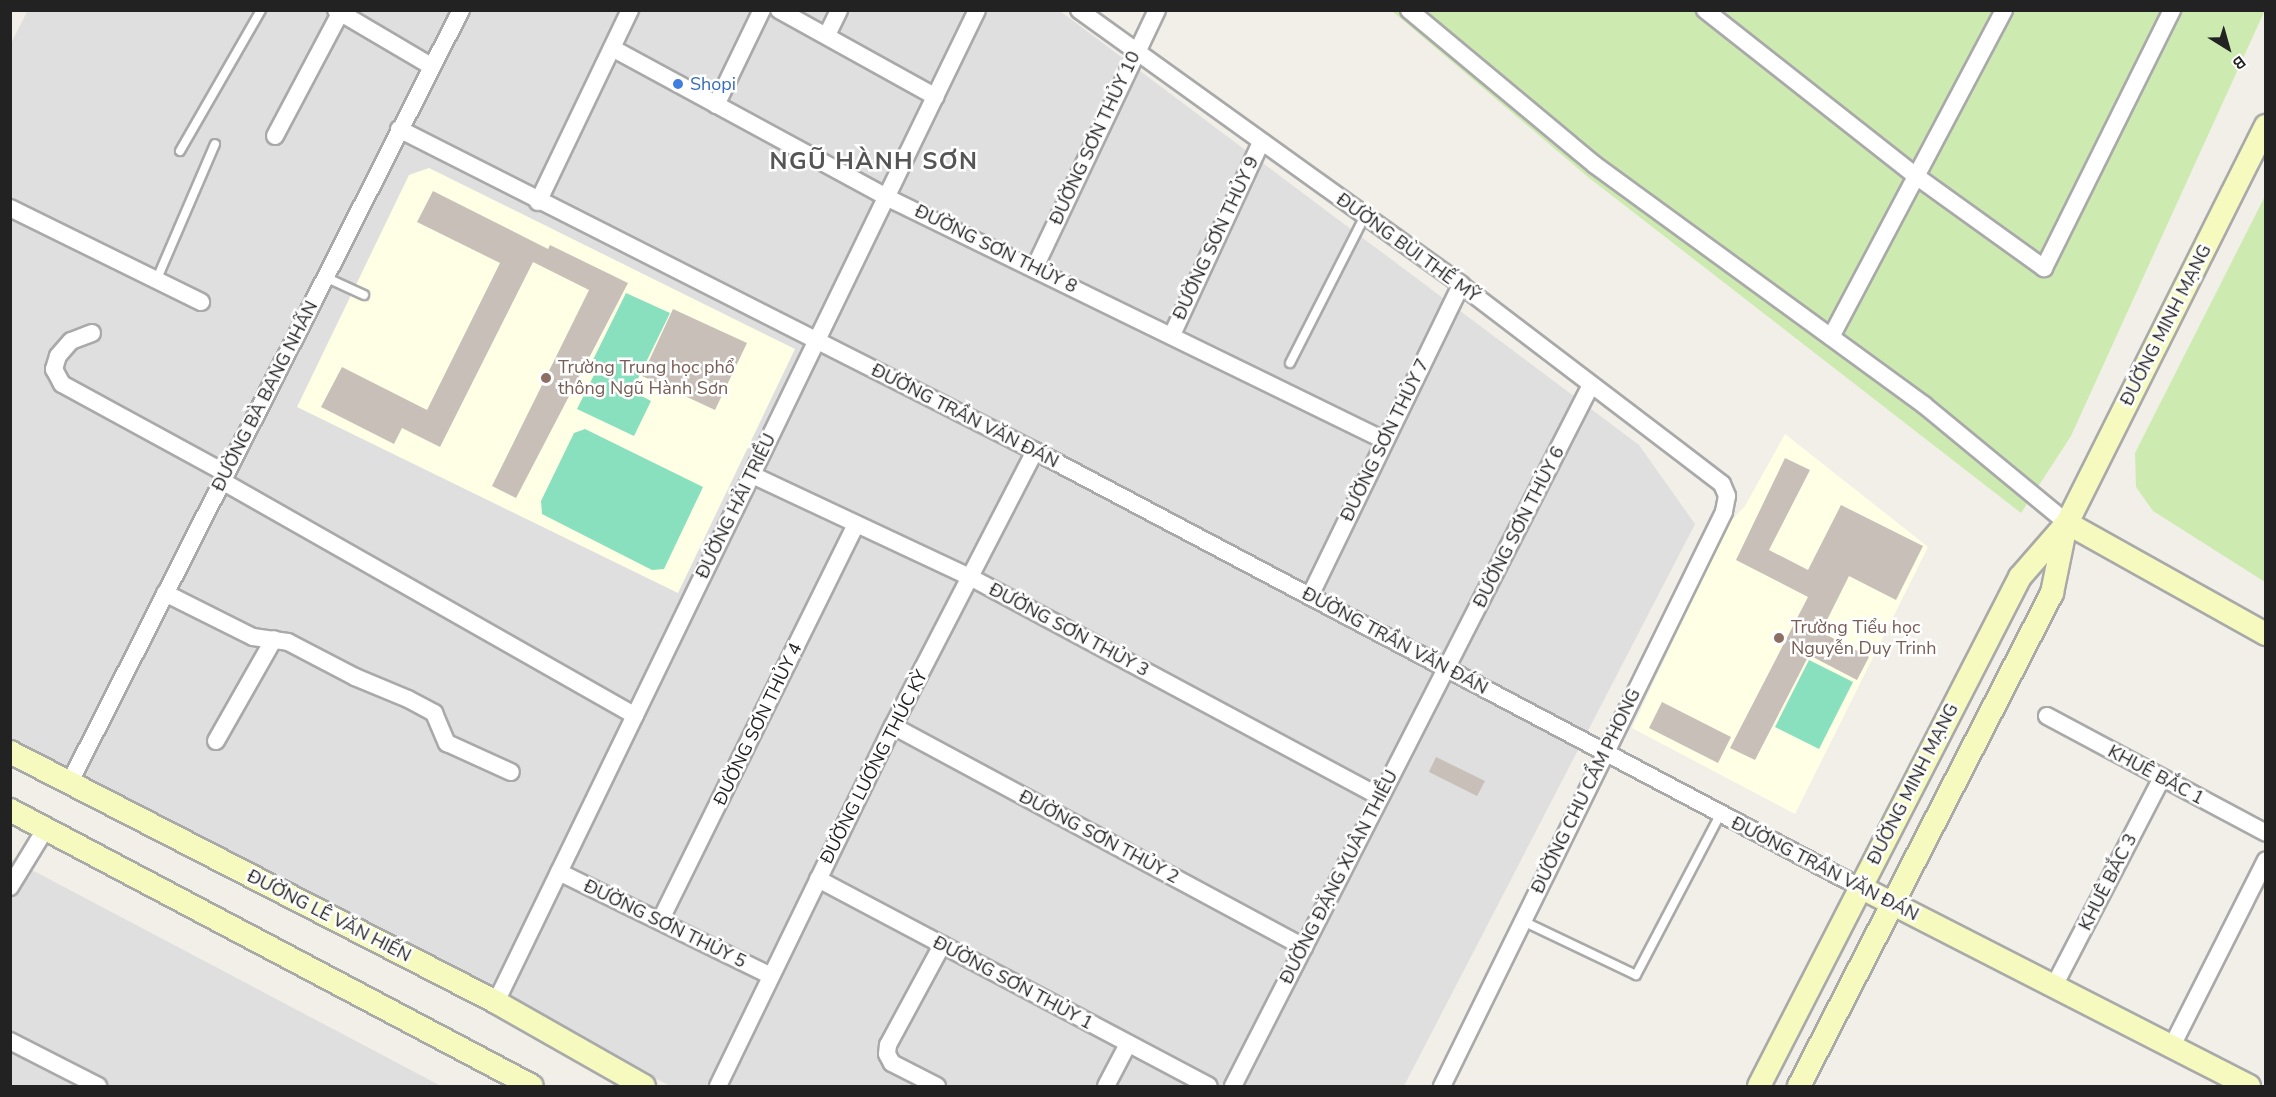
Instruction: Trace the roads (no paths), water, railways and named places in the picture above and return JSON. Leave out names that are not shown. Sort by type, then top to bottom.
[{"type":"street","name":"ĐƯỜNG BÀ BANG NHÃN","points":[[70,782],[461,10]]},
{"type":"street","points":[[538,202],[630,10]]},
{"type":"street","points":[[716,105],[762,10]]},
{"type":"street","points":[[779,10],[936,97]]},
{"type":"street","points":[[827,35],[839,10]]},
{"type":"street","name":"ĐƯỜNG HẢI TRIỀU","points":[[496,1002],[752,475],[815,340],[888,198],[977,10]]},
{"type":"street","name":"ĐƯỜNG BÙI THẾ MỸ","points":[[1080,10],[1461,285],[1722,484],[1727,496]]},
{"type":"street","name":"ĐƯỜNG SƠN THỦY 10","points":[[1035,267],[1136,50],[1157,10]]},
{"type":"street","points":[[1409,10],[1595,165],[1924,405],[2067,524],[2265,634]]},
{"type":"street","points":[[1705,10],[1916,176],[2044,268],[2172,10]]},
{"type":"street","points":[[1831,337],[2003,11]]},
{"type":"street","points":[[274,136],[338,12],[431,66]]},
{"type":"street","name":"ĐƯỜNG SƠN THỦY 8","points":[[612,48],[888,198],[1035,267],[1384,440]]},
{"type":"street","name":"ĐƯỜNG MINH MẠNG","points":[[1799,1086],[1894,905],[2052,593],[2067,524],[2265,126]]},
{"type":"street","name":"ĐƯỜNG TRẦN VĂN ĐÁN","points":[[399,129],[538,202],[1035,451],[1605,751],[1720,815],[2249,1086]]},
{"type":"street","name":"ĐƯỜNG SƠN THỦY 9","points":[[1172,335],[1261,142]]},
{"type":"street","points":[[10,208],[201,302]]},
{"type":"street","name":"ĐƯỜNG SƠN THỦY 7","points":[[1310,596],[1461,285]]},
{"type":"street","points":[[92,333],[71,340],[58,356],[54,369],[62,384],[635,716]]},
{"type":"street","name":"ĐƯỜNG SƠN THỦY 6","points":[[1446,668],[1591,385]]},
{"type":"street","name":"ĐƯỜNG LƯƠNG THÚC KỲ","points":[[718,1086],[893,726],[1035,451]]},
{"type":"street","name":"ĐƯỜNG SƠN THỦY 3","points":[[752,475],[855,526],[970,577],[1380,797]]},
{"type":"street","name":"ĐƯỜNG CHU CẨM PHONG","points":[[1442,1086],[1724,512],[1727,496]]},
{"type":"street","name":"ĐƯỜNG MINH MẠNG","points":[[1759,1086],[2020,577],[2067,524]]},
{"type":"street","name":"ĐƯỜNG SƠN THỦY 4","points":[[660,921],[855,526]]},
{"type":"street","points":[[165,593],[253,637],[274,639],[297,646],[434,713],[447,743],[512,772]]},
{"type":"street","points":[[216,741],[274,639]]},
{"type":"street","name":"ĐƯỜNG ĐẶNG XUÂN THIỀU","points":[[1233,1086],[1446,668]]},
{"type":"street","name":"KHUÊ BẮC 1","points":[[2047,716],[2265,832]]},
{"type":"street","name":"ĐƯỜNG SƠN THỦY 2","points":[[893,726],[1304,947]]},
{"type":"street","name":"ĐƯỜNG LÊ VĂN HIẾN","points":[[10,752],[496,1002],[645,1086]]},
{"type":"street","name":"KHUÊ BẮC 3","points":[[2054,986],[2162,778]]},
{"type":"street","points":[[10,810],[532,1086]]},
{"type":"street","points":[[10,887],[46,828]]},
{"type":"street","points":[[2172,1046],[2265,860]]},
{"type":"street","name":"ĐƯỜNG SƠN THỦY 5","points":[[559,872],[771,976]]},
{"type":"street","name":"ĐƯỜNG SƠN THỦY 1","points":[[818,879],[1209,1086]]},
{"type":"street","points":[[937,1086],[892,1063],[887,1054],[888,1045],[942,945]]},
{"type":"street","points":[[10,1041],[98,1086]]},
{"type":"street","points":[[1106,1086],[1128,1044]]},
{"type":"lane","points":[[180,151],[261,10]]},
{"type":"lane","points":[[156,281],[215,144]]},
{"type":"lane","points":[[1290,363],[1365,216]]},
{"type":"lane","points":[[325,277],[364,295]]},
{"type":"lane","points":[[1522,920],[1636,975],[1720,815]]},
{"type":"place","name":"Shopi","points":[[678,84]]},
{"type":"place","name":"Trường Trung học phổ thông Ngũ Hành Sơn","points":[[546,378]]},
{"type":"place","name":"Trường Tiểu học Nguyễn Duy Trinh","points":[[1779,638]]},
{"type":"district","name":"NGŨ HÀNH SƠN","points":[[874,162]]}]
